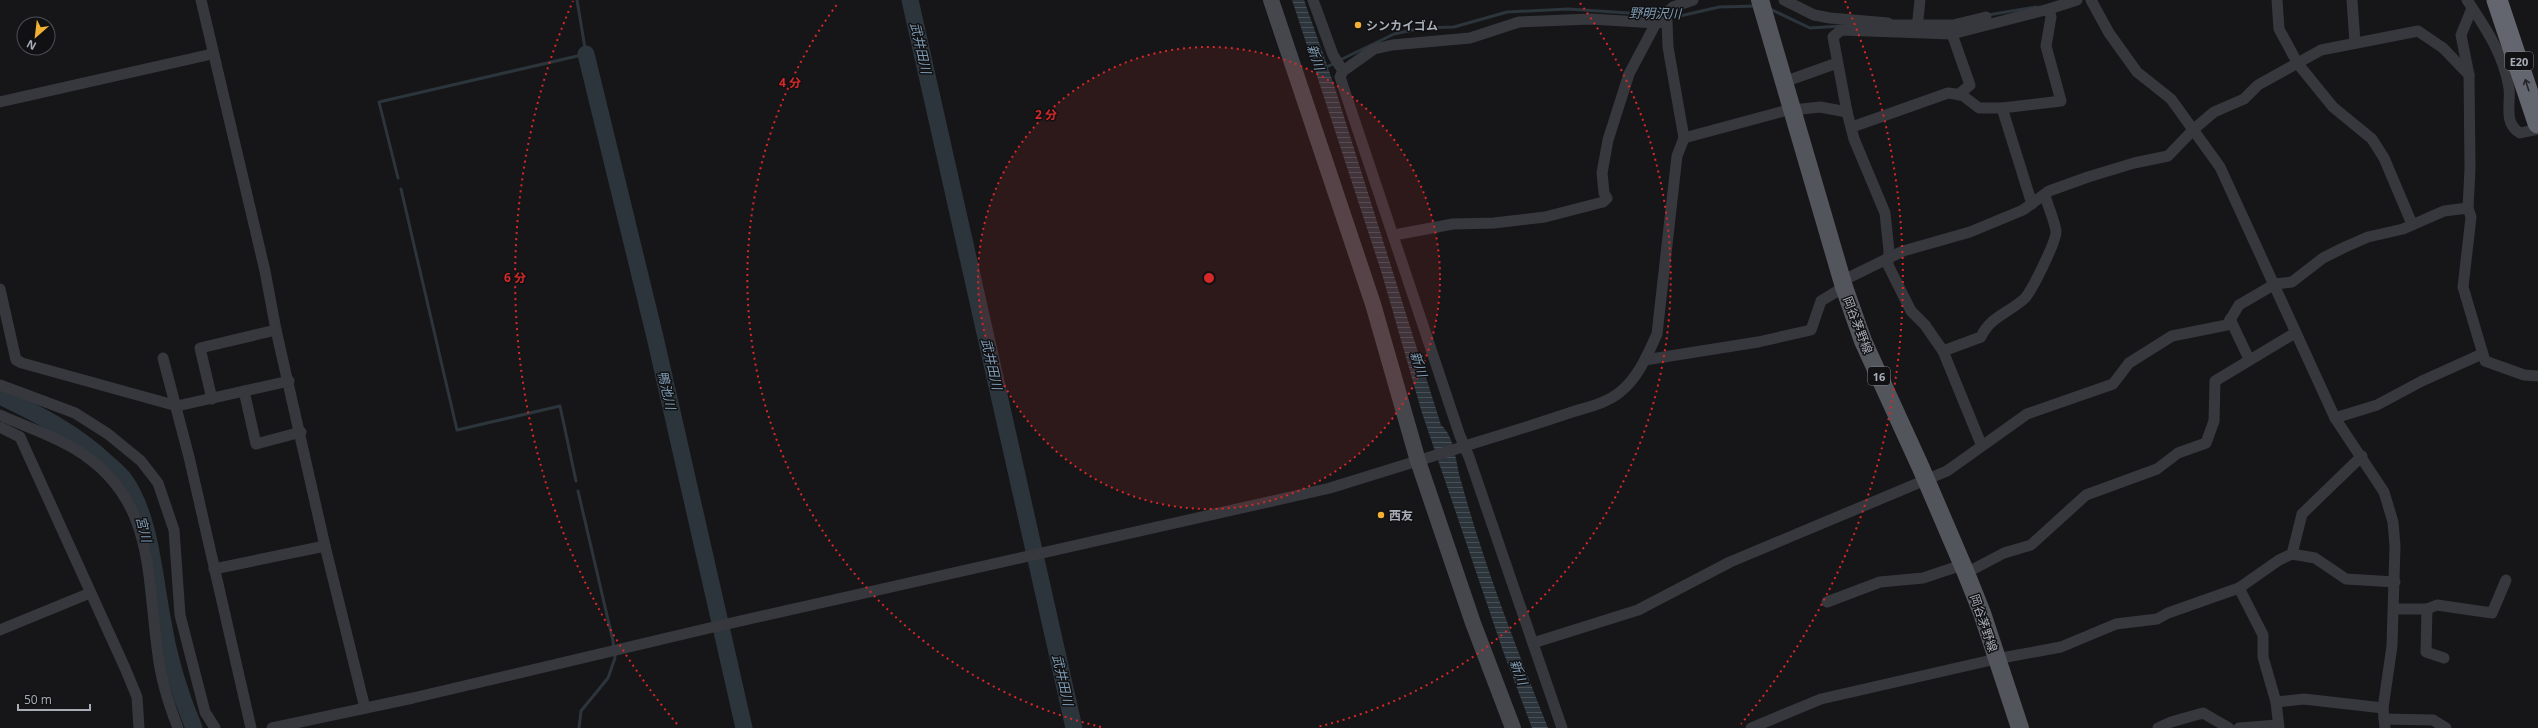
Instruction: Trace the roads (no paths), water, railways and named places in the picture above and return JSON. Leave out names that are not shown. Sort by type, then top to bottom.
[{"type":"highway","name":"E20","points":[[2497,0],[2535,128]]},
{"type":"highway","name":"E20","points":[[2512,0],[2538,74]]},
{"type":"main road","name":"岡谷茅野線","points":[[1761,5],[1844,287],[1863,341],[1964,569],[2020,728]]},
{"type":"street","points":[[201,0],[212,54],[265,271],[276,330],[301,432],[325,546],[365,708]]},
{"type":"street","points":[[1271,0],[1424,459],[1473,623],[1513,728]]},
{"type":"street","points":[[1313,0],[1333,55],[1343,71]]},
{"type":"street","points":[[1394,235],[1453,224],[1494,223],[1545,217],[1603,202],[1607,198],[1604,193],[1602,173],[1608,140],[1629,74],[1656,23],[1673,7],[1693,0]]},
{"type":"street","points":[[1784,0],[1814,15],[1830,18],[1888,22],[1887,29]]},
{"type":"street","points":[[1917,28],[1920,0]]},
{"type":"street","points":[[1981,444],[1943,351],[1925,325],[1911,311],[1888,265],[1889,258],[1885,213],[1854,139],[1837,64],[1833,37],[1841,30],[1917,28],[1953,25],[2059,0]]},
{"type":"street","points":[[1917,28],[1952,34],[2049,9],[2076,0]]},
{"type":"street","points":[[2091,0],[2109,33],[2137,72],[2171,99],[2194,129],[2230,185],[2275,284],[2295,333],[2335,418],[2362,456],[2384,492],[2393,522],[2395,582],[2392,646],[2383,708],[2385,723],[2433,720],[2446,728]]},
{"type":"street","points":[[2277,0],[2279,29],[2298,64],[2334,107],[2372,139],[2384,158],[2412,224]]},
{"type":"street","points":[[2352,0],[2355,43]]},
{"type":"street","points":[[2470,4],[2495,45],[2502,62],[2509,89],[2509,117],[2513,129],[2520,133],[2535,128]]},
{"type":"street","points":[[2470,4],[2461,35],[2469,75],[2470,168],[2468,208],[2471,217],[2463,287],[2485,361],[2524,375],[2538,376]]},
{"type":"street","points":[[1852,127],[1948,93],[1958,95],[1979,108],[2002,108],[2061,101],[2046,46],[2051,18],[2049,9]]},
{"type":"street","points":[[272,728],[309,725],[365,708],[708,628],[1330,488],[1462,447],[1605,401],[1619,393],[1628,384],[1645,360],[1657,334],[1677,156],[1684,138],[1668,47],[1667,21],[1656,23],[1591,19],[1519,22],[1470,38],[1392,45],[1374,49],[1343,71],[1340,77],[1394,235],[1460,436],[1462,447],[1562,728]]},
{"type":"street","points":[[1645,360],[1758,342],[1811,330],[1821,301],[1844,287],[1848,278],[1903,251],[1970,232],[2032,204],[2045,196],[2049,191],[2112,168],[2168,156],[2194,129],[2214,112],[2244,99],[2258,86],[2321,50],[2418,31],[2443,48],[2469,75]]},
{"type":"street","points":[[1952,34],[1970,85],[1958,95]]},
{"type":"street","points":[[0,102],[212,54]]},
{"type":"street","points":[[1784,82],[1837,64]]},
{"type":"street","points":[[1684,138],[1784,111],[1820,107],[1847,112]]},
{"type":"street","points":[[2002,108],[2032,204]]},
{"type":"street","points":[[1943,351],[1981,337],[1987,324],[2007,312],[2032,289],[2036,277],[2052,248],[2056,232],[2045,196]]},
{"type":"street","points":[[1533,643],[1638,610],[1730,562],[1947,471],[1981,444],[2027,414],[2113,384],[2129,363],[2172,336],[2227,324],[2239,305],[2275,284],[2292,282],[2323,258],[2345,247],[2412,224],[2444,211],[2468,208]]},
{"type":"street","points":[[0,289],[16,360],[177,406],[289,380]]},
{"type":"street","points":[[2230,319],[2249,359]]},
{"type":"street","points":[[212,398],[200,348],[276,330]]},
{"type":"street","points":[[1827,602],[1880,582],[1923,578],[1964,569],[2004,553],[2031,545],[2086,495],[2157,469],[2178,453],[2206,443],[2214,421],[2215,381],[2249,359],[2295,333]]},
{"type":"street","points":[[2335,418],[2377,405],[2422,381],[2482,354]]},
{"type":"street","points":[[163,358],[177,406],[251,728]]},
{"type":"street","points":[[0,385],[75,413],[108,434],[141,461],[158,483],[174,530],[180,615],[205,712],[215,728]]},
{"type":"street","points":[[244,391],[256,444],[301,432]]},
{"type":"street","points":[[0,415],[75,449],[116,482],[123,494],[136,517],[151,578],[158,656],[169,707],[178,728]]},
{"type":"street","points":[[0,427],[20,437],[137,697],[139,728]]},
{"type":"street","points":[[0,437],[11,432]]},
{"type":"street","points":[[2292,554],[2302,514],[2362,456]]},
{"type":"street","points":[[214,570],[325,546]]},
{"type":"street","points":[[1751,728],[1821,700],[1996,659],[2061,647],[2116,624],[2157,619],[2168,613],[2239,588],[2279,560],[2292,554],[2316,558],[2346,579],[2395,582]]},
{"type":"street","points":[[2394,609],[2427,609],[2437,606],[2492,613],[2506,580]]},
{"type":"street","points":[[2239,588],[2263,635],[2264,657],[2276,702],[2278,726],[2239,728]]},
{"type":"street","points":[[0,630],[90,593]]},
{"type":"street","points":[[2427,609],[2426,652],[2444,658]]},
{"type":"street","points":[[2276,702],[2304,699],[2383,708]]},
{"type":"street","points":[[2158,728],[2171,722],[2203,713],[2229,728]]},
{"type":"water","name":"新川","points":[[1292,0],[1304,0],[1334,85],[1441,425],[1446,430],[1452,443],[1461,481],[1490,575],[1548,728],[1532,728],[1503,651],[1422,413],[1382,274]]},
{"type":"waterway","points":[[398,178],[379,102],[586,54],[577,0]]},
{"type":"waterway","name":"武井田川","points":[[910,0],[1074,728]]},
{"type":"waterway","name":"野明沢川","points":[[1669,15],[1680,16],[1719,7],[1756,6]]},
{"type":"waterway","name":"野明沢川","points":[[1988,15],[2036,7]]},
{"type":"waterway","name":"野明沢川","points":[[1768,8],[1810,28],[1841,26]]},
{"type":"waterway","name":"野明沢川","points":[[1340,60],[1394,34],[1422,28],[1454,27],[1507,12],[1568,9],[1659,15]]},
{"type":"waterway","name":"鴨池川","points":[[586,54],[655,337],[744,728]]},
{"type":"waterway","name":"野明沢川","points":[[1324,68],[1335,63]]},
{"type":"waterway","points":[[401,189],[457,430],[560,406],[576,481]]},
{"type":"waterway","name":"宮川","points":[[0,396],[55,424],[81,441],[119,474],[132,492],[145,526],[150,545],[164,631],[171,660],[194,728]]},
{"type":"waterway","points":[[578,491],[613,641],[615,658],[608,678],[581,711],[579,728]]},
{"type":"place","name":"シンカイゴム","points":[[1358,25]]},
{"type":"place","name":"西友","points":[[1381,515]]}]
